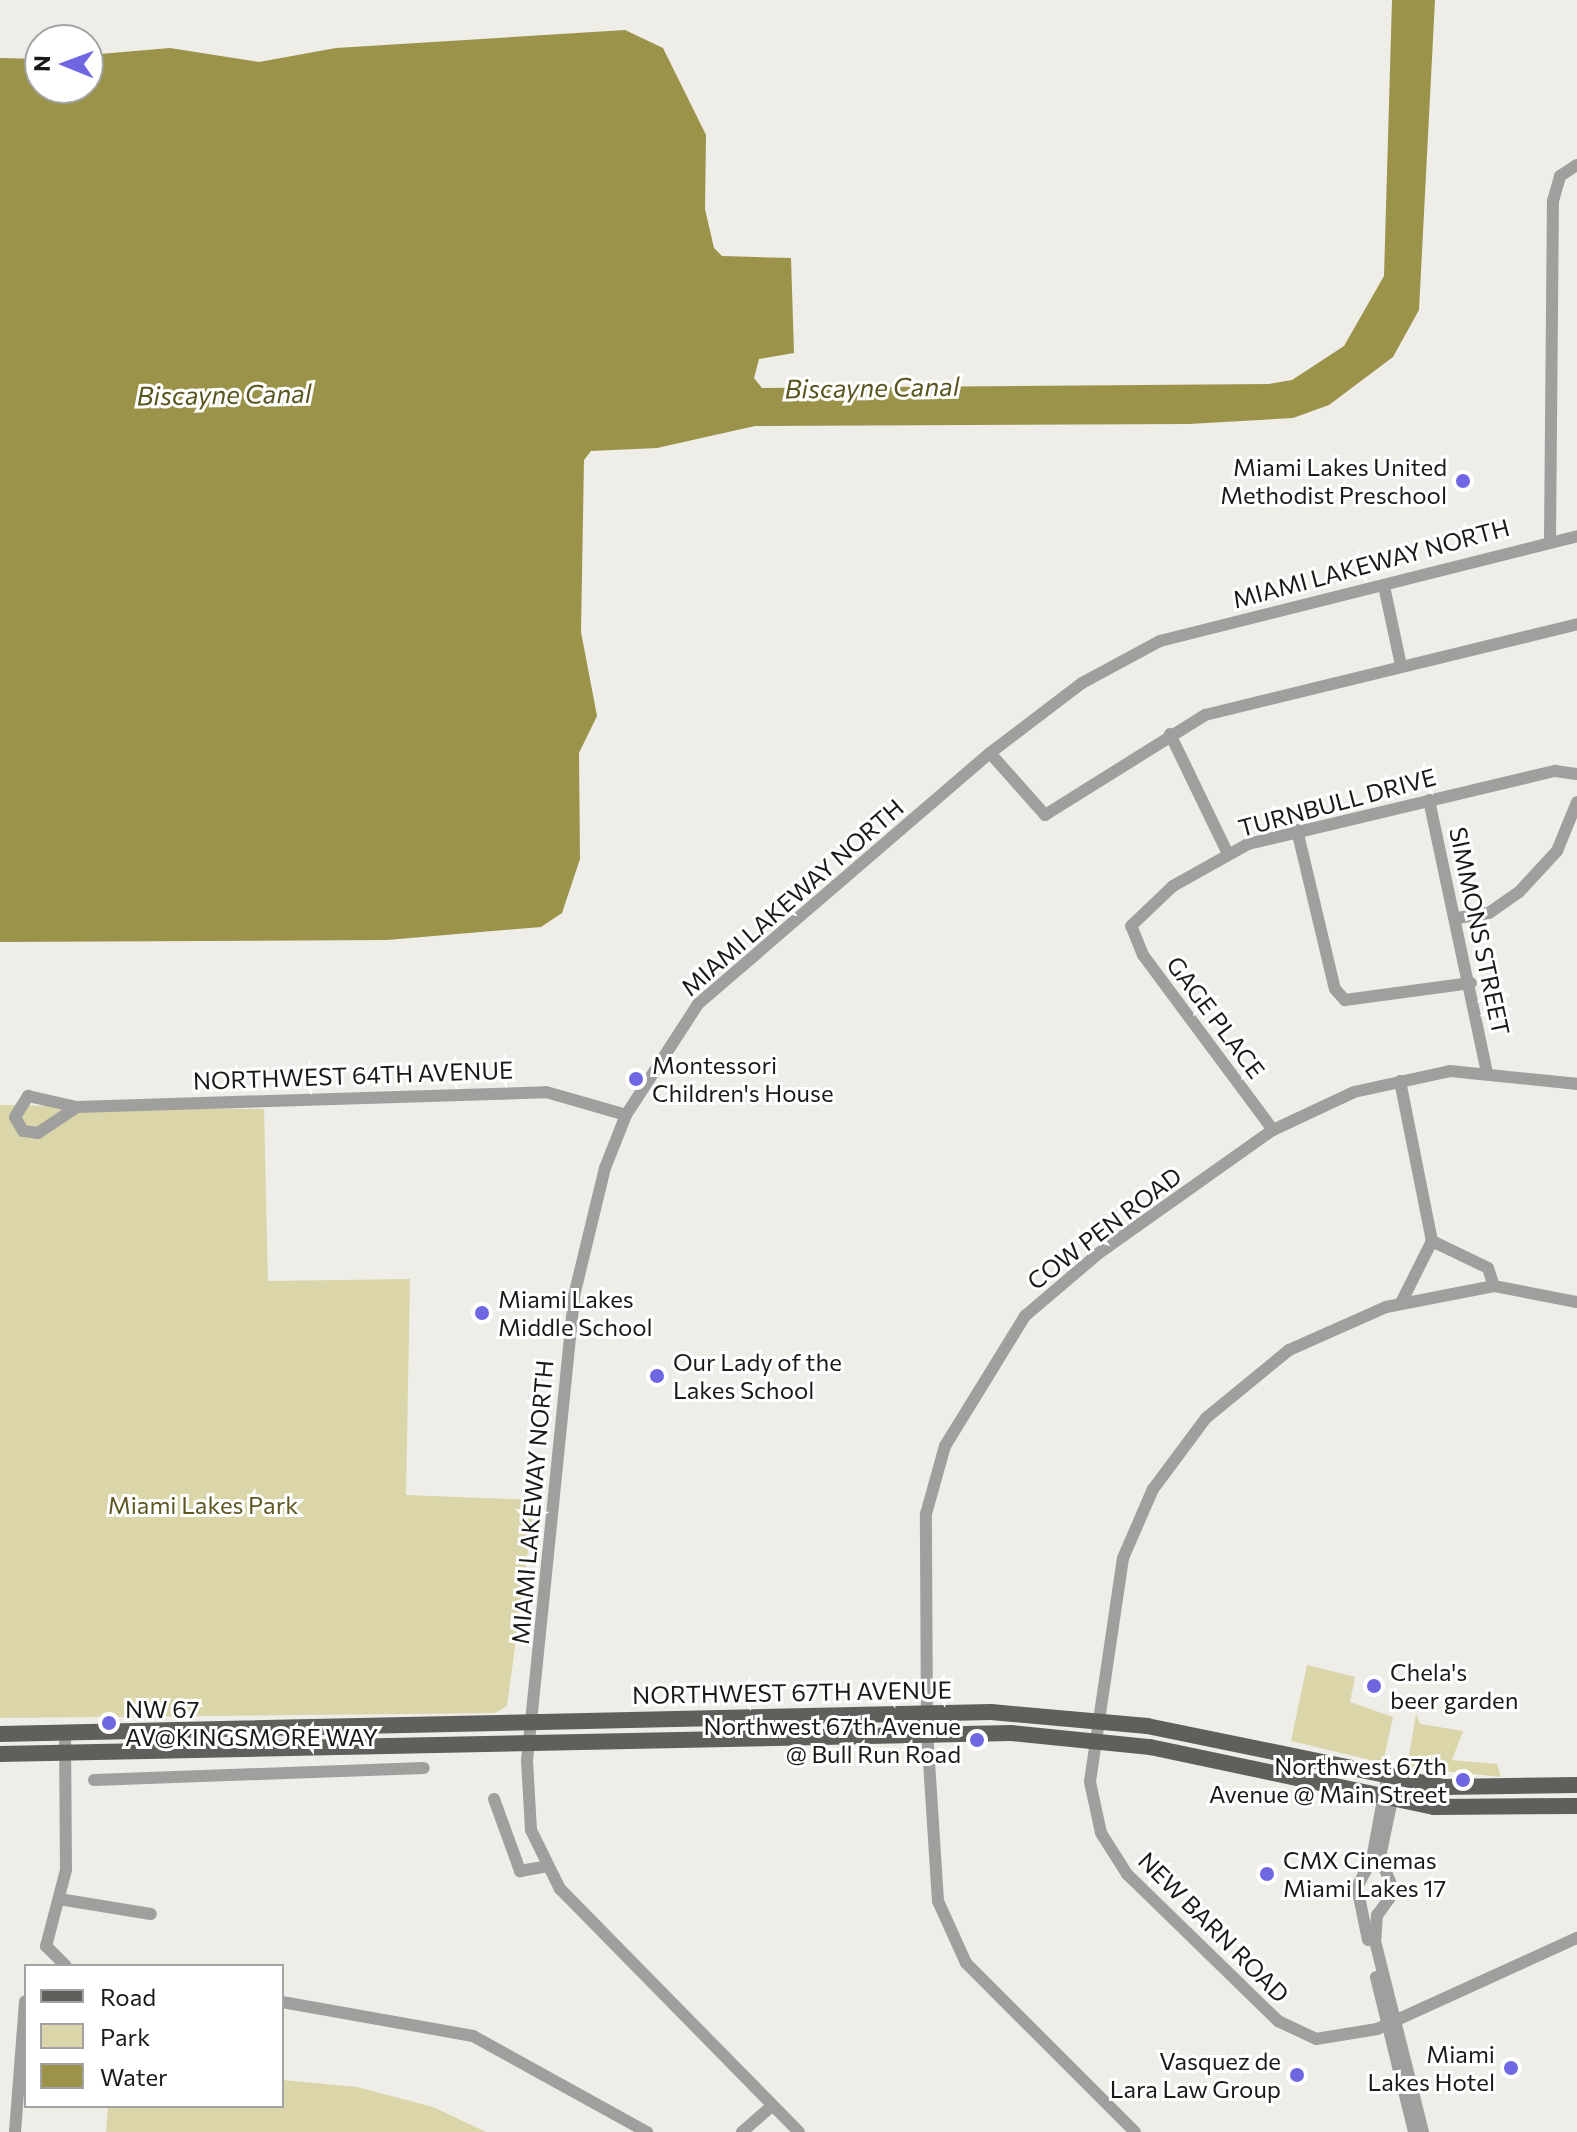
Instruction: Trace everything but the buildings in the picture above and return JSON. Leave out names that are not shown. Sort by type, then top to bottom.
[{"type":"main road","name":"NORTHWEST 67TH AVENUE","points":[[0,1734],[927,1712],[1094,1719],[1392,1779],[1473,1790],[1577,1785]]},
{"type":"main road","points":[[298,1728],[298,1749]]},
{"type":"main road","name":"NORTHWEST 67TH AVENUE","points":[[0,1754],[927,1732],[1092,1738],[1388,1798],[1470,1810],[1577,1806]]},
{"type":"street","points":[[1550,539],[1553,201],[1560,176],[1577,165]]},
{"type":"street","name":"MIAMI LAKEWAY NORTH","points":[[799,2132],[560,1889],[547,1866],[526,1797],[574,1296],[605,1168],[626,1115],[698,1004],[990,753],[1071,691],[1160,641],[1384,586],[1550,539],[1577,536]]},
{"type":"street","points":[[1384,586],[1401,665]]},
{"type":"street","points":[[990,753],[1045,815],[1170,734],[1205,715],[1577,624]]},
{"type":"street","points":[[1170,734],[1228,854]]},
{"type":"street","name":"TURNBULL DRIVE","points":[[1131,926],[1173,886],[1228,854],[1297,830],[1555,771],[1577,774]]},
{"type":"street","name":"SIMMONS STREET","points":[[1429,800],[1471,983],[1487,1072]]},
{"type":"street","points":[[1457,918],[1489,913],[1519,892],[1557,851],[1577,802]]},
{"type":"street","points":[[1297,830],[1335,989],[1345,1000],[1471,983]]},
{"type":"street","name":"GAGE PLACE","points":[[1131,926],[1143,955],[1273,1130]]},
{"type":"street","name":"COW PEN ROAD","points":[[1135,2132],[966,1963],[938,1901],[927,1732],[926,1514],[945,1446],[972,1394],[1025,1316],[1099,1253],[1273,1130],[1354,1092],[1400,1081],[1487,1072],[1577,1084]]},
{"type":"street","points":[[1400,1081],[1432,1241],[1401,1303]]},
{"type":"street","name":"NORTHWEST 64TH AVENUE","points":[[77,1107],[38,1133],[23,1131],[15,1117],[28,1096],[77,1107],[546,1092],[626,1115]]},
{"type":"street","points":[[1432,1241],[1488,1268],[1494,1286],[1577,1302]]},
{"type":"street","name":"NEW BARN ROAD","points":[[1494,1286],[1401,1303],[1334,1325],[1267,1364],[1175,1456],[1123,1558],[1094,1719],[1091,1798],[1115,1859],[1260,2005],[1316,2039],[1337,2041],[1392,2022],[1577,1938]]},
{"type":"street","points":[[64,1964],[46,1946],[66,1870],[65,1731]]},
{"type":"street","points":[[94,1780],[424,1768]]},
{"type":"street","points":[[1392,1779],[1372,1859],[1357,1887],[1423,2132]]},
{"type":"street","points":[[1388,1798],[1380,1857],[1394,1892],[1377,1915],[1375,1941],[1414,2132]]},
{"type":"street","points":[[494,1799],[520,1871],[547,1866]]},
{"type":"street","points":[[59,1899],[151,1914]]},
{"type":"street","points":[[284,2002],[473,2036],[647,2132]]},
{"type":"street","points":[[15,2132],[24,2014]]},
{"type":"street","points":[[742,2132],[772,2106]]},
{"type":"green space","name":"Miami Lakes Park","points":[[0,1105],[264,1109],[268,1281],[410,1279],[406,1495],[535,1500],[507,1706],[495,1713],[0,1718]]},
{"type":"green space","points":[[1307,1665],[1355,1677],[1350,1702],[1393,1717],[1383,1763],[1291,1741]]},
{"type":"green space","points":[[1416,1714],[1420,1724],[1463,1731],[1452,1760],[1497,1764],[1501,1777],[1407,1767]]},
{"type":"green space","points":[[284,2080],[357,2087],[433,2107],[486,2132],[106,2132],[108,2108],[284,2108]]},
{"type":"water","name":"Biscayne Canal","points":[[1392,0],[1435,0],[1419,310],[1393,357],[1329,405],[1293,418],[1189,424],[755,426],[657,448],[591,451],[584,460],[581,632],[597,716],[579,753],[580,859],[562,913],[541,927],[387,940],[0,942],[0,58],[24,59],[24,104],[104,104],[104,54],[170,48],[259,62],[336,48],[625,30],[663,48],[706,135],[705,209],[714,248],[722,256],[791,258],[794,353],[759,359],[754,378],[762,388],[1269,384],[1292,380],[1344,346],[1384,276]]},
{"type":"place","name":"Miami Lakes United Methodist Preschool","points":[[1463,481]]},
{"type":"place","name":"Montessori Children's House","points":[[636,1079]]},
{"type":"place","name":"Miami Lakes Middle School","points":[[482,1313]]},
{"type":"place","name":"Our Lady of the Lakes School","points":[[657,1376]]},
{"type":"place","name":"Chela's beer garden","points":[[1374,1686]]},
{"type":"place","name":"NW 67 AV@KINGSMORE WAY","points":[[109,1723]]},
{"type":"place","name":"Northwest 67th Avenue @ Bull Run Road","points":[[977,1740]]},
{"type":"place","name":"Northwest 67th Avenue @ Main Street","points":[[1463,1780]]},
{"type":"place","name":"CMX Cinemas Miami Lakes 17","points":[[1267,1874]]},
{"type":"place","name":"Miami Lakes Hotel","points":[[1511,2068]]},
{"type":"place","name":"Vasquez de Lara Law Group","points":[[1297,2075]]}]
